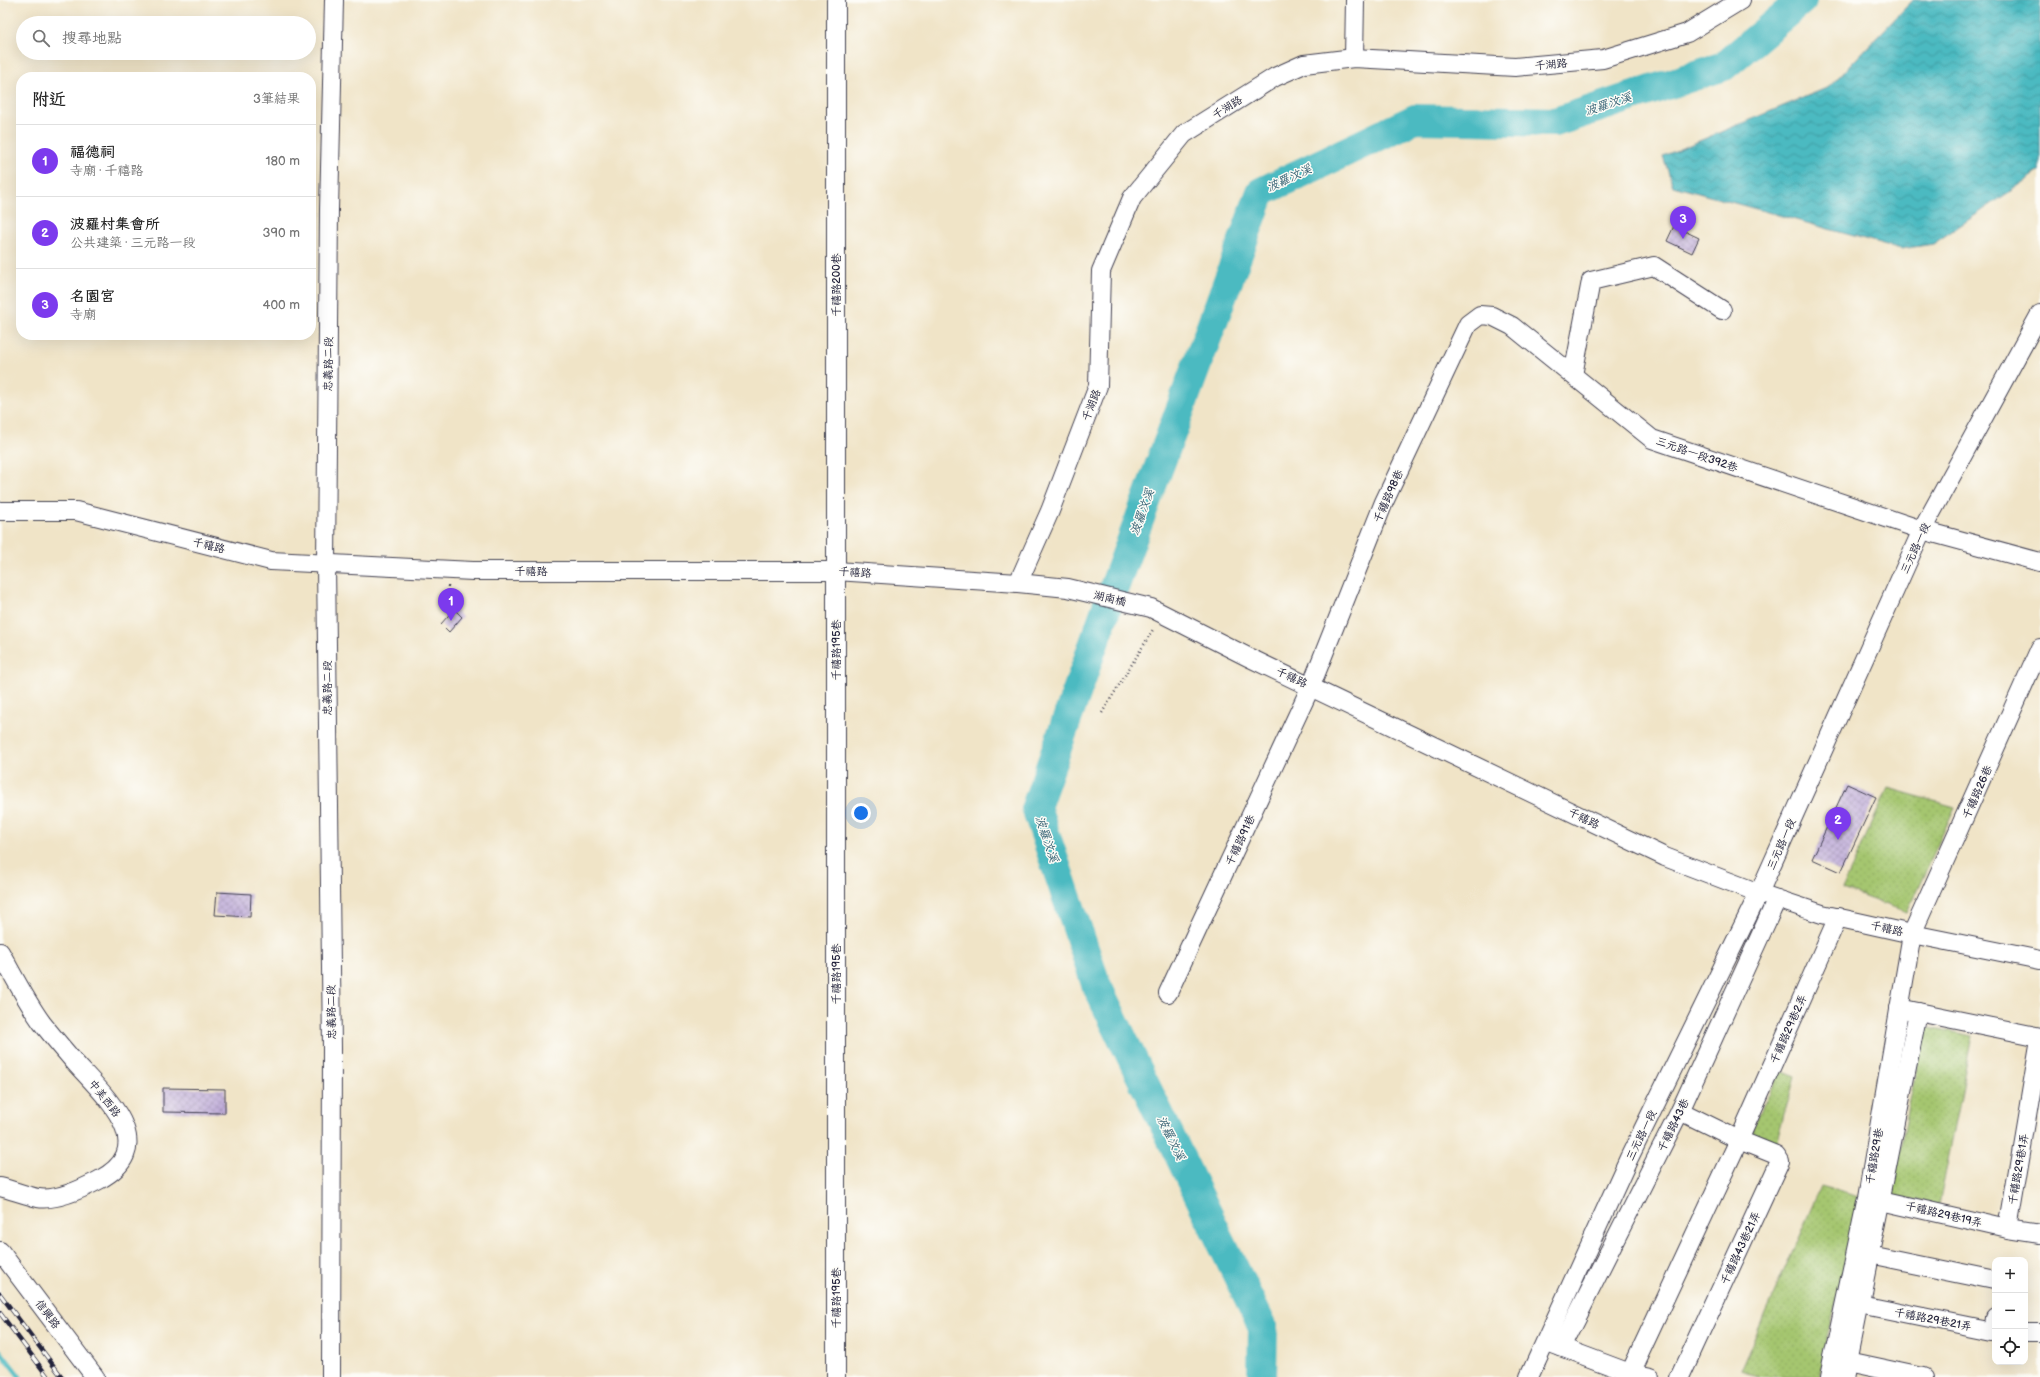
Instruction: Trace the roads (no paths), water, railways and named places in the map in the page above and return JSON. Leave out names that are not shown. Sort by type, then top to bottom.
[{"type":"street","name":"忠義路二段","points":[[331,1377],[332,1048],[326,564],[329,209],[334,0]]},
{"type":"street","name":"千禧路200巷","points":[[836,0],[836,570]]},
{"type":"street","points":[[1354,58],[1355,0]]},
{"type":"street","name":"千湖路","points":[[1018,583],[1050,511],[1098,386],[1101,271],[1132,198],[1184,134],[1275,77],[1304,64],[1354,58],[1515,67],[1603,59],[1687,33],[1741,0]]},
{"type":"street","points":[[1573,375],[1591,281],[1654,266],[1722,310]]},
{"type":"street","name":"三元路一段","points":[[1529,1377],[1553,1344],[1629,1158],[1759,893],[1922,530],[2040,314]]},
{"type":"street","name":"三元路一段392巷","points":[[1480,315],[1492,316],[1512,326],[1652,439],[1922,530],[2040,562]]},
{"type":"street","name":"千禧路98巷","points":[[1311,686],[1384,502],[1468,324],[1480,315]]},
{"type":"street","name":"千禧路","points":[[0,511],[76,511],[271,561],[481,571],[836,570],[1068,588]]},
{"type":"street","name":"千禧路195巷","points":[[836,570],[836,1377]]},
{"type":"street","name":"湖南橋","points":[[1068,588],[1157,611]]},
{"type":"street","name":"千禧路","points":[[1157,611],[1665,857],[1759,893],[1838,917],[1912,934],[2040,960]]},
{"type":"street","name":"千禧路26巷","points":[[1912,934],[2040,648]]},
{"type":"street","name":"千禧路91巷","points":[[1168,993],[1311,686]]},
{"type":"street","name":"千禧路43巷","points":[[1553,1344],[1680,1111],[1777,899]]},
{"type":"street","name":"千禧路29巷2弄","points":[[1738,1140],[1838,917]]},
{"type":"street","name":"千禧路29巷","points":[[1829,1377],[1867,1198],[1912,934]]},
{"type":"street","name":"中美西路","points":[[0,952],[41,1022],[107,1097],[124,1122],[127,1142],[126,1155],[120,1166],[94,1183],[64,1195],[52,1198],[39,1198],[0,1187]]},
{"type":"street","name":"千禧路29巷1弄","points":[[1899,1008],[2040,1038],[2008,1229]]},
{"type":"street","points":[[1918,1012],[1846,1369],[1922,1377]]},
{"type":"street","name":"千禧路43巷21弄","points":[[1680,1111],[1738,1140],[1776,1155],[1780,1162],[1680,1377]]},
{"type":"street","points":[[1630,1373],[1738,1140]]},
{"type":"street","name":"千禧路29巷19弄","points":[[1880,1200],[2008,1229],[2040,1234]]},
{"type":"street","name":"信興路","points":[[0,1251],[95,1377]]},
{"type":"street","points":[[1869,1255],[1992,1280]]},
{"type":"street","name":"千禧路29巷21弄","points":[[1860,1304],[1992,1326]]},
{"type":"street","points":[[2028,1333],[2040,1333]]},
{"type":"street","points":[[1553,1344],[1630,1373],[1649,1377]]},
{"type":"water","points":[[1913,0],[2040,0],[2040,171],[1933,244],[1901,249],[1673,186],[1663,156],[1829,87]]},
{"type":"waterway","name":"波羅汶溪","points":[[1262,1377],[1263,1328],[1096,984],[1036,807],[1105,612],[1261,192],[1415,119],[1555,122],[1724,66],[1802,0]]},
{"type":"waterway","points":[[0,1351],[20,1377]]},
{"type":"railway","points":[[0,1294],[62,1377]]},
{"type":"railway","points":[[0,1313],[48,1377]]},
{"type":"place","name":"名園宮","points":[[1683,239]]},
{"type":"place","name":"福德祠","points":[[451,621]]},
{"type":"place","name":"波羅村集會所","points":[[1838,840]]}]
